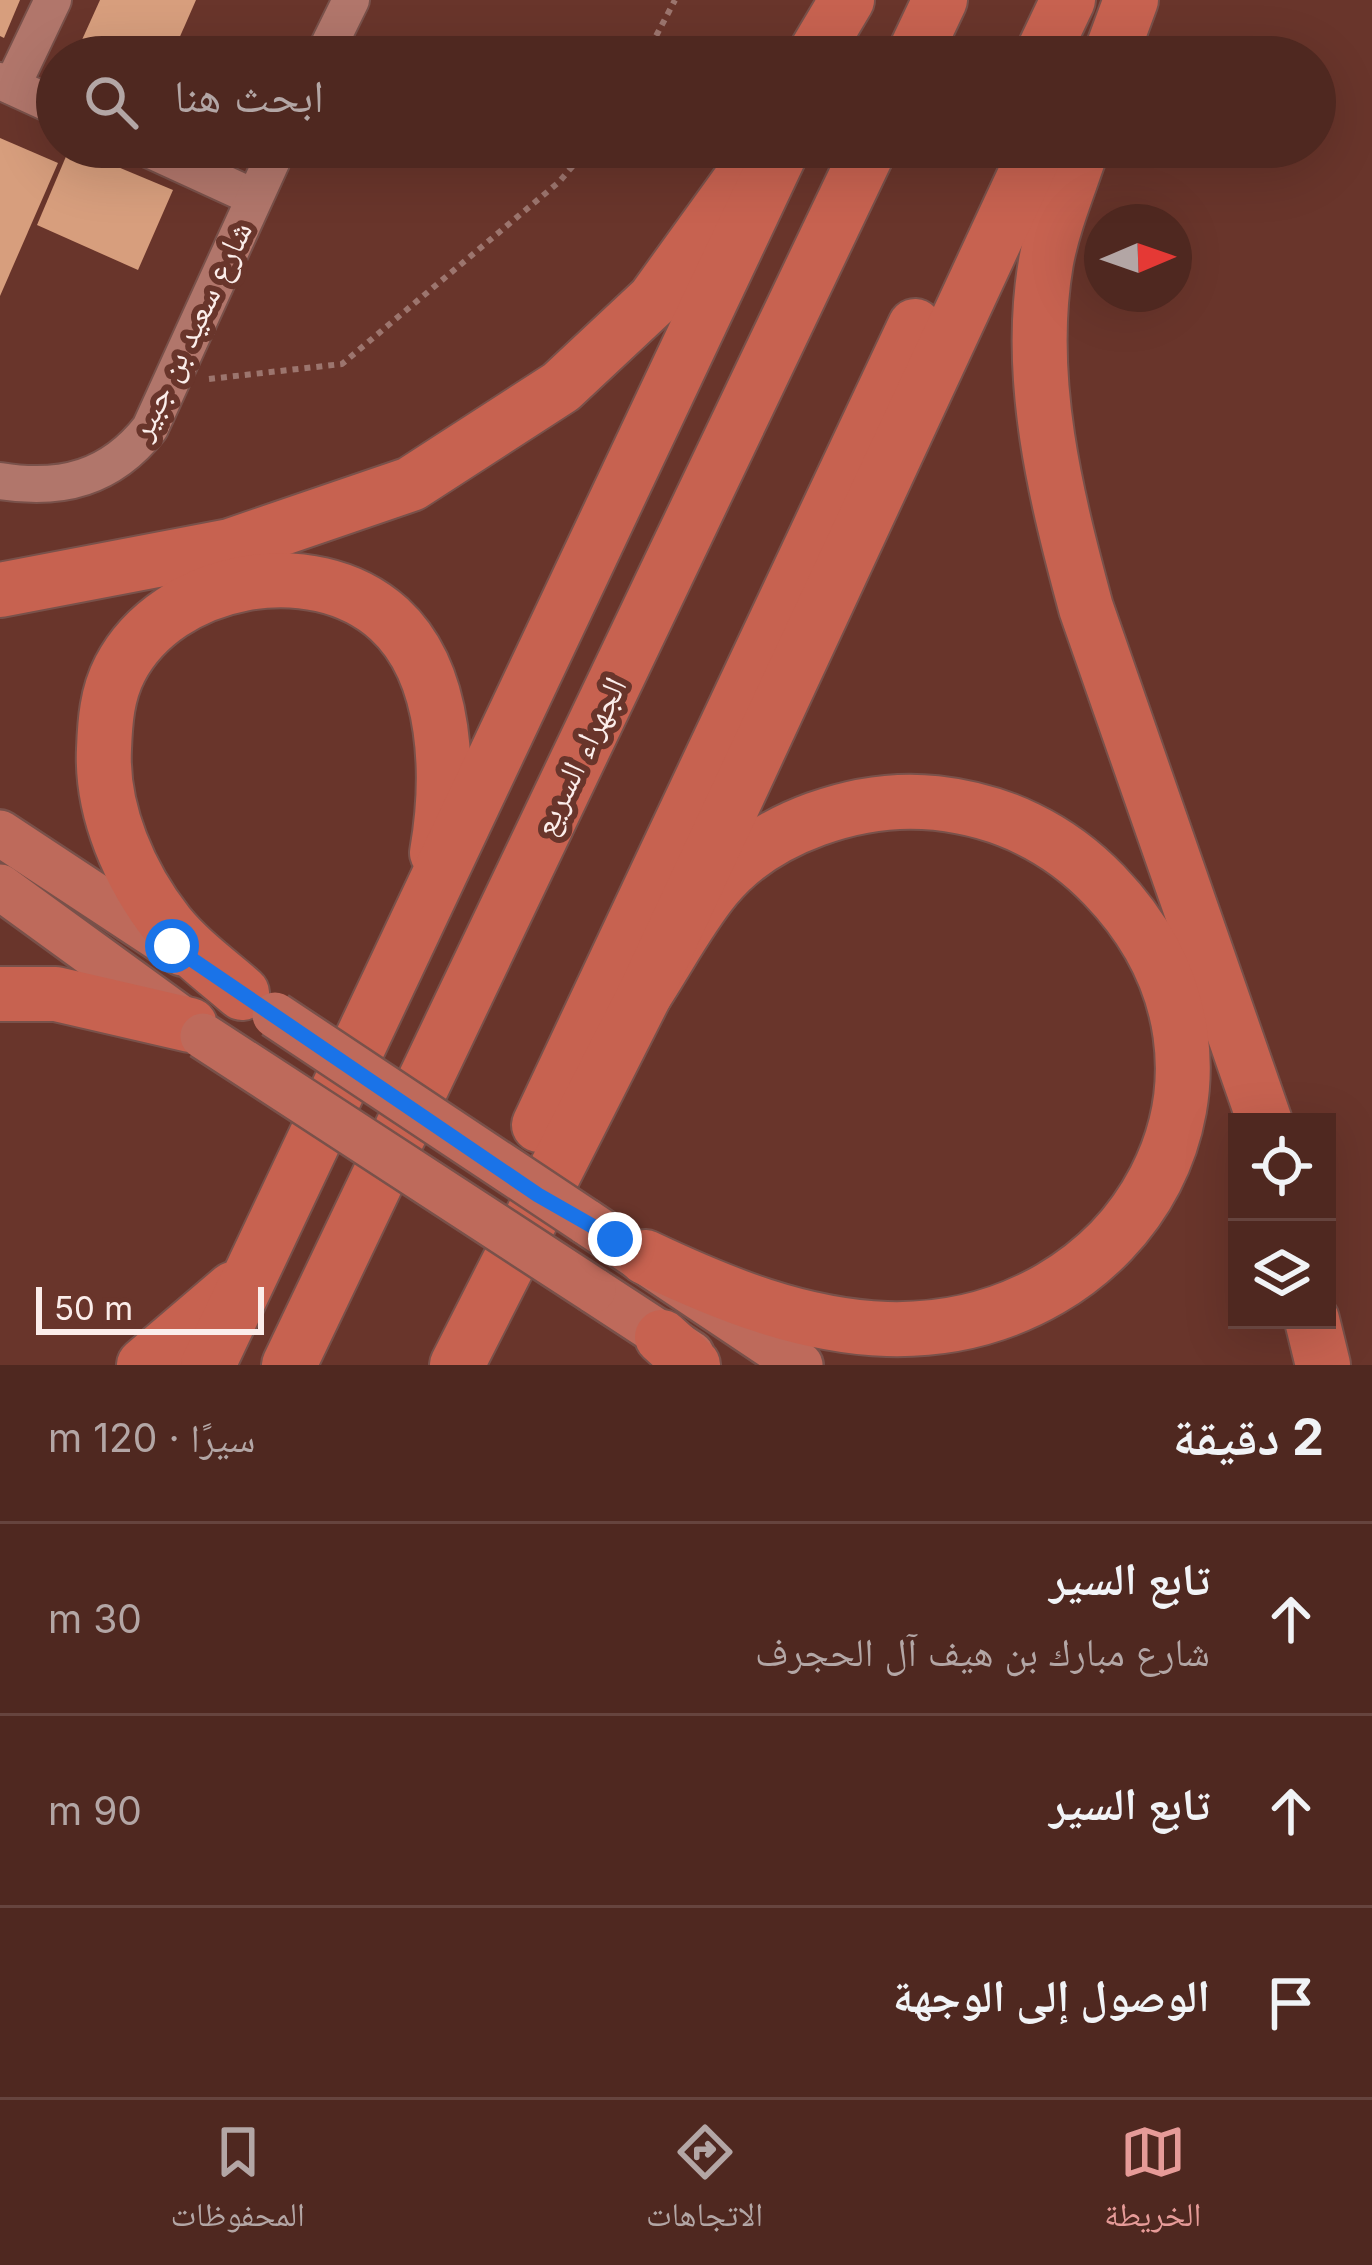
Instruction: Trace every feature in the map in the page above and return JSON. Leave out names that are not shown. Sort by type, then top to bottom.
[{"type":"highway","points":[[826,36],[849,0]]},
{"type":"highway","points":[[834,36],[849,0]]},
{"type":"highway","points":[[923,36],[940,0]]},
{"type":"highway","points":[[1051,36],[1068,0]]},
{"type":"highway","points":[[1090,36],[1107,0]]},
{"type":"highway","points":[[1118,36],[1131,0]]},
{"type":"highway","points":[[0,590],[153,563],[329,516],[411,484],[483,442],[561,387],[654,300],[745,168]]},
{"type":"highway","points":[[208,1365],[773,168]]},
{"type":"highway","name":"الجهراء السريع","points":[[289,1365],[860,168]]},
{"type":"highway","points":[[423,1365],[988,168]]},
{"type":"highway","points":[[457,1365],[645,994],[1028,168]]},
{"type":"highway","points":[[1075,168],[1046,258],[1040,320],[1042,404],[1064,528],[1086,608],[1262,1113]]},
{"type":"highway","points":[[258,1004],[171,928],[147,894],[113,826],[102,774],[106,709],[120,668],[152,626],[197,598],[246,583],[307,580],[358,597],[392,622],[423,669],[442,752],[440,834],[428,900]]},
{"type":"highway","points":[[645,994],[716,885],[763,848],[849,809],[881,802],[954,805],[1042,835],[1091,871],[1125,907],[1151,944],[1173,1002],[1181,1083],[1162,1167],[1130,1221],[1106,1250],[1060,1286],[1002,1314],[925,1328],[883,1329],[808,1317],[727,1296],[645,1257]]},
{"type":"highway","points":[[0,994],[56,994],[197,1030]]},
{"type":"highway","points":[[143,1365],[252,1271]]},
{"type":"highway","points":[[1314,1329],[1323,1365]]},
{"type":"main road","points":[[0,833],[585,1222],[645,1257],[800,1365]]},
{"type":"main road","points":[[0,887],[197,1030],[593,1290],[677,1351],[708,1365]]},
{"type":"street","points":[[36,97],[6,83],[53,0]]},
{"type":"street","points":[[334,36],[352,0]]},
{"type":"street","points":[[190,168],[253,197]]},
{"type":"street","name":"شارع سعيد بن جبير","points":[[0,481],[52,483],[106,472],[128,457],[150,428],[268,168]]},
{"type":"path","points":[[657,36],[675,0]]},
{"type":"path","points":[[170,383],[342,364],[572,168]]},
{"type":"building","points":[[0,0],[20,0],[4,38],[0,36]]},
{"type":"building","points":[[100,0],[196,0],[180,36],[84,36]]},
{"type":"building","points":[[0,138],[36,154],[36,168],[56,168],[0,296]]},
{"type":"building","points":[[61,168],[120,168],[173,190],[138,270],[37,225]]},
{"type":"route","points":[[172,946],[538,1195],[615,1239]]}]
